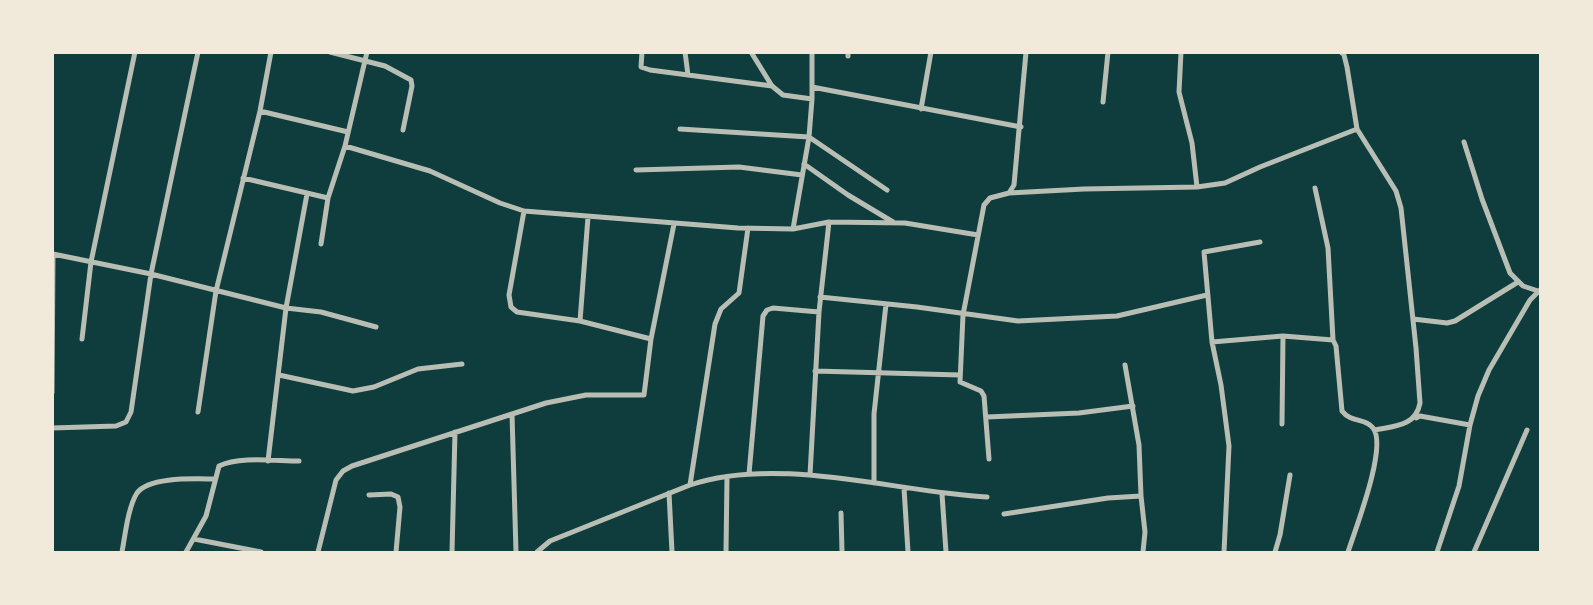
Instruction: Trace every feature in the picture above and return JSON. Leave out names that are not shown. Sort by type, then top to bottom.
[{"type":"street","points":[[82,339],[91,262],[135,52]]},
{"type":"street","points":[[52,428],[116,426],[126,422],[131,412],[151,274],[198,52]]},
{"type":"street","points":[[198,412],[216,291],[260,111],[271,52]]},
{"type":"street","points":[[330,52],[385,66],[411,80],[412,86],[403,130]]},
{"type":"street","points":[[321,244],[328,198],[345,146],[367,52]]},
{"type":"street","points":[[642,52],[640,67],[650,70],[771,86]]},
{"type":"street","points":[[685,52],[688,75]]},
{"type":"street","points":[[752,52],[771,86],[783,95],[812,99]]},
{"type":"street","points":[[793,229],[809,137],[812,52]]},
{"type":"street","points":[[921,109],[931,52]]},
{"type":"street","points":[[1010,193],[1014,185],[1021,127],[1026,52]]},
{"type":"street","points":[[1103,102],[1108,52]]},
{"type":"street","points":[[1181,52],[1179,92],[1192,143],[1197,187]]},
{"type":"street","points":[[1341,52],[1347,67],[1357,129],[1396,191],[1401,208],[1413,319],[1420,403],[1418,412],[1408,423],[1376,430]]},
{"type":"street","points":[[812,87],[1021,127]]},
{"type":"street","points":[[260,111],[348,132]]},
{"type":"street","points":[[680,129],[809,137],[887,190]]},
{"type":"street","points":[[989,459],[984,396],[981,391],[960,382],[960,375],[963,315],[984,205],[990,198],[1010,193],[1197,187],[1225,183],[1357,129]]},
{"type":"street","points":[[1437,552],[1459,486],[1470,425],[1478,396],[1489,370],[1530,300],[1539,291],[1518,282],[1510,273],[1464,142]]},
{"type":"street","points":[[345,146],[430,171],[500,203],[524,211],[748,228],[793,229],[829,222],[896,223],[924,225],[978,236]]},
{"type":"street","points":[[804,164],[848,195],[896,223]]},
{"type":"street","points":[[636,170],[739,167],[802,175]]},
{"type":"street","points":[[243,178],[328,198]]},
{"type":"street","points":[[1316,188],[1328,248],[1333,340],[1336,346],[1342,411],[1347,418],[1371,425],[1376,430],[1377,442],[1370,487],[1348,552]]},
{"type":"street","points":[[268,461],[286,308],[307,194]]},
{"type":"street","points":[[524,211],[509,295],[511,307],[517,312],[580,321],[651,339]]},
{"type":"street","points":[[580,321],[588,217]]},
{"type":"street","points":[[810,475],[820,297],[829,222]]},
{"type":"street","points":[[318,552],[336,480],[343,471],[352,466],[546,403],[586,395],[644,395],[651,339],[674,224]]},
{"type":"street","points":[[690,484],[715,324],[722,309],[739,293],[748,228]]},
{"type":"street","points":[[1224,552],[1229,446],[1221,385],[1212,342],[1204,252],[1260,242]]},
{"type":"street","points":[[52,393],[52,254],[151,274],[286,308],[321,312],[376,327]]},
{"type":"street","points":[[1413,319],[1447,323],[1455,321],[1518,282]]},
{"type":"street","points":[[820,297],[1018,321],[1117,316],[1207,295]]},
{"type":"street","points":[[874,483],[874,414],[885,304]]},
{"type":"street","points":[[749,474],[763,316],[767,310],[773,308],[819,312]]},
{"type":"street","points":[[1212,342],[1283,336],[1333,340]]},
{"type":"street","points":[[1282,424],[1283,336]]},
{"type":"street","points":[[279,375],[353,391],[374,387],[418,369],[462,364]]},
{"type":"street","points":[[1125,365],[1139,445],[1145,532],[1143,552]]},
{"type":"street","points":[[815,371],[960,375]]},
{"type":"street","points":[[987,417],[1079,413],[1133,406]]},
{"type":"street","points":[[512,414],[516,552]]},
{"type":"street","points":[[1414,418],[1420,416],[1470,425]]},
{"type":"street","points":[[1474,552],[1527,430]]},
{"type":"street","points":[[452,552],[455,432]]},
{"type":"street","points":[[186,552],[206,516],[219,466],[226,462],[299,461]]},
{"type":"street","points":[[537,552],[550,541],[690,484],[749,474],[810,475],[942,494],[987,497]]},
{"type":"street","points":[[1275,552],[1290,475]]},
{"type":"street","points":[[726,552],[727,477]]},
{"type":"street","points":[[122,552],[138,491],[150,484],[176,479],[215,479]]},
{"type":"street","points":[[904,488],[908,552]]},
{"type":"street","points":[[669,493],[672,552]]},
{"type":"street","points":[[369,495],[392,494],[398,497],[400,507],[396,552]]},
{"type":"street","points":[[942,494],[946,552]]},
{"type":"street","points":[[1004,514],[1108,498],[1141,496]]},
{"type":"street","points":[[841,513],[842,552]]},
{"type":"street","points":[[194,539],[261,552]]}]
